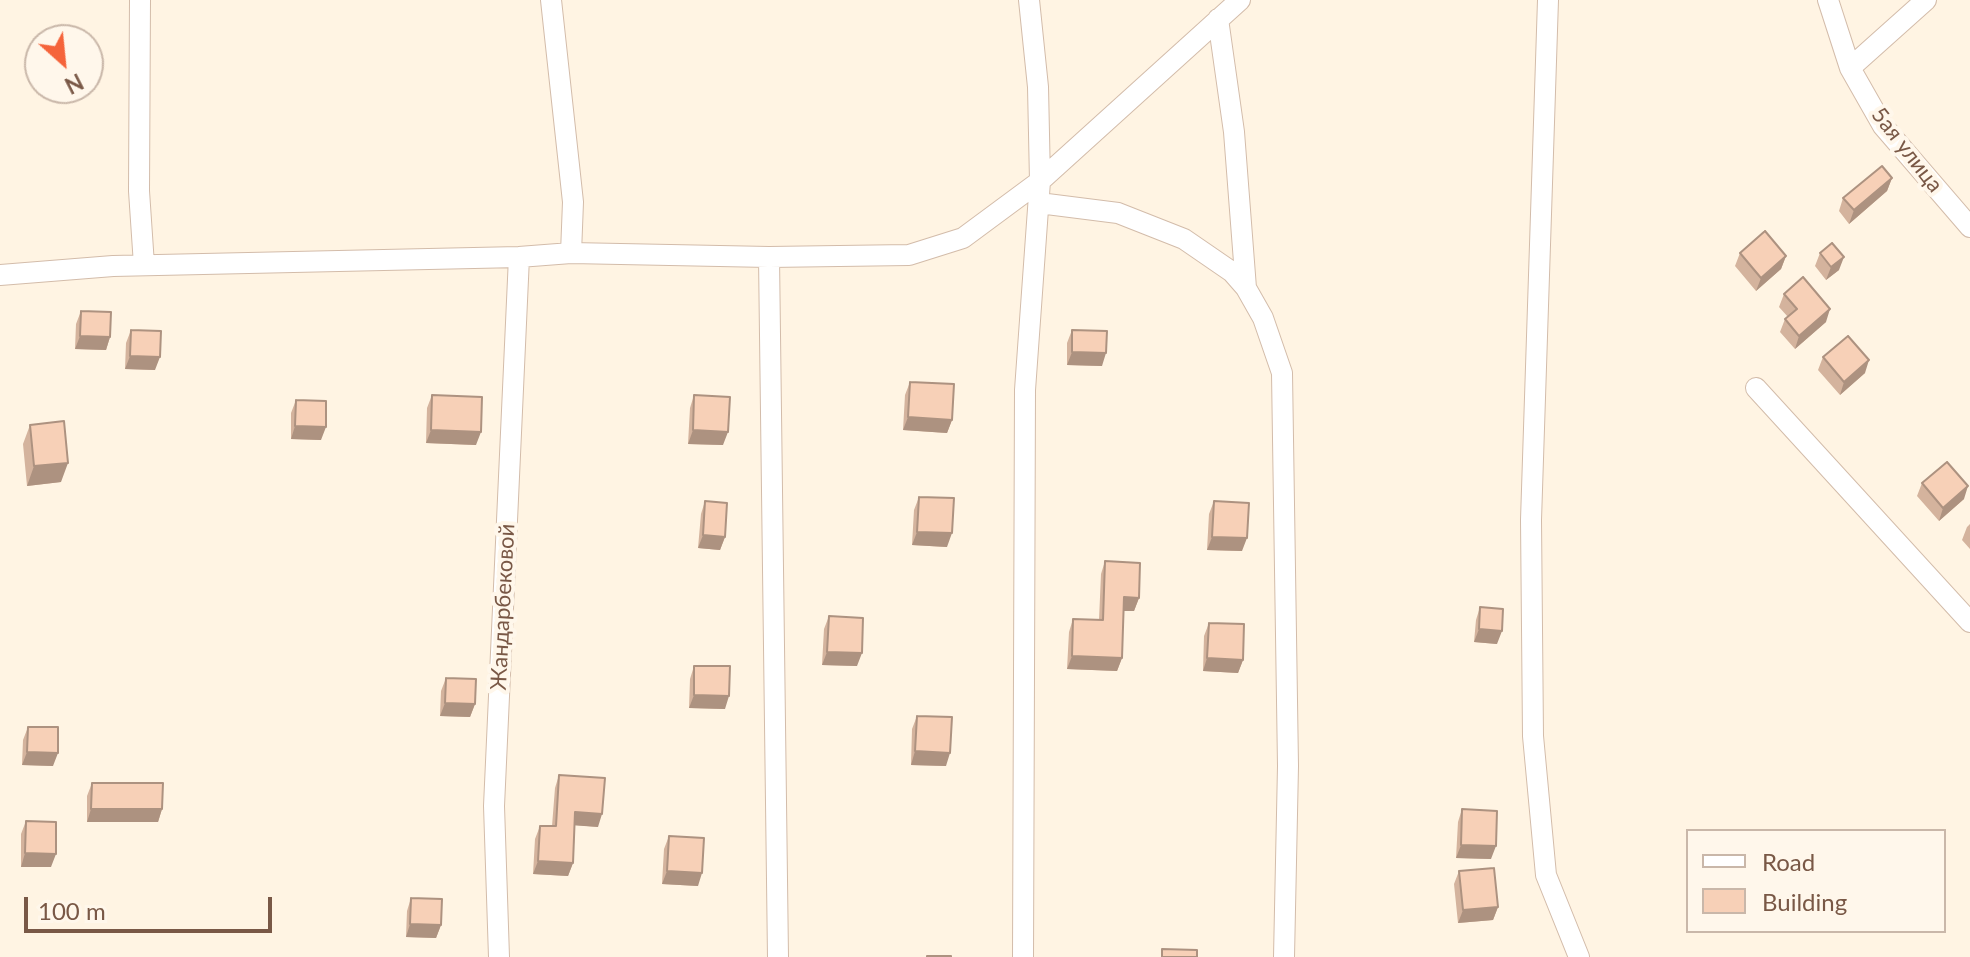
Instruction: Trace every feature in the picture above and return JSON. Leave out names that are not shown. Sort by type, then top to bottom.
[{"type":"street","points":[[140,0],[139,191],[144,265]]},
{"type":"street","points":[[551,0],[573,202],[571,253]]},
{"type":"street","points":[[1023,957],[1025,390],[1040,181],[1038,87],[1029,0]]},
{"type":"street","points":[[0,275],[144,265],[519,257],[571,253],[769,257],[909,255],[963,238],[1040,181],[1240,0]]},
{"type":"street","points":[[1548,0],[1531,520],[1533,736],[1546,875],[1579,957]]},
{"type":"street","name":"5ая улица","points":[[1828,0],[1850,68],[1883,126],[1970,227]]},
{"type":"street","points":[[1850,68],[1926,0]]},
{"type":"street","points":[[1218,19],[1234,132],[1246,288]]},
{"type":"street","points":[[1039,203],[1118,213],[1184,239],[1232,272],[1246,288],[1263,318],[1282,373],[1288,751],[1284,957]]},
{"type":"street","name":"Жандарбековой","points":[[499,957],[494,806],[519,257]]},
{"type":"street","points":[[769,257],[778,957]]},
{"type":"street","points":[[1756,388],[1970,622]]},
{"type":"building","points":[[1882,166],[1892,178],[1854,210],[1843,198]]},
{"type":"building","points":[[1765,231],[1786,256],[1761,278],[1740,253]]},
{"type":"building","points":[[1832,243],[1844,257],[1831,267],[1820,253]]},
{"type":"building","points":[[1803,277],[1830,309],[1799,336],[1785,319],[1797,309],[1784,294]]},
{"type":"building","points":[[81,311],[111,312],[110,337],[80,336]]},
{"type":"building","points":[[131,330],[161,331],[160,357],[130,356]]},
{"type":"building","points":[[1072,330],[1107,331],[1106,353],[1072,352]]},
{"type":"building","points":[[1848,336],[1869,360],[1844,382],[1823,357]]},
{"type":"building","points":[[910,382],[954,384],[952,420],[908,417]]},
{"type":"building","points":[[432,395],[482,397],[481,432],[431,430]]},
{"type":"building","points":[[694,395],[730,397],[728,432],[693,430]]},
{"type":"building","points":[[296,400],[326,401],[326,427],[295,426]]},
{"type":"building","points":[[64,421],[68,463],[34,466],[30,425]]},
{"type":"building","points":[[1947,462],[1968,486],[1943,508],[1922,483]]},
{"type":"building","points":[[919,497],[954,498],[952,533],[917,532]]},
{"type":"building","points":[[705,501],[727,503],[725,537],[703,535]]},
{"type":"building","points":[[1214,501],[1249,503],[1247,538],[1212,537]]},
{"type":"building","points":[[1105,561],[1140,563],[1139,598],[1124,597],[1122,658],[1072,656],[1073,619],[1103,620]]},
{"type":"building","points":[[1480,607],[1503,609],[1502,631],[1479,629]]},
{"type":"building","points":[[829,616],[863,618],[862,653],[827,652]]},
{"type":"building","points":[[1209,623],[1244,624],[1243,660],[1207,658]]},
{"type":"building","points":[[694,666],[730,666],[729,696],[694,695]]},
{"type":"building","points":[[446,678],[476,679],[475,704],[445,703]]},
{"type":"building","points":[[917,716],[952,717],[950,753],[915,751]]},
{"type":"building","points":[[28,727],[58,727],[58,753],[27,752]]},
{"type":"building","points":[[559,775],[605,778],[602,814],[575,812],[573,863],[538,861],[540,826],[556,826]]},
{"type":"building","points":[[92,783],[163,783],[162,809],[91,809]]},
{"type":"building","points":[[1462,809],[1497,811],[1496,846],[1461,845]]},
{"type":"building","points":[[26,821],[56,822],[56,854],[25,853]]},
{"type":"building","points":[[669,836],[704,838],[702,873],[667,871]]},
{"type":"building","points":[[1494,868],[1498,907],[1463,910],[1459,871]]},
{"type":"building","points":[[411,898],[442,899],[441,925],[410,924]]},
{"type":"building","points":[[1162,949],[1197,950],[1197,957],[1162,957]]}]
